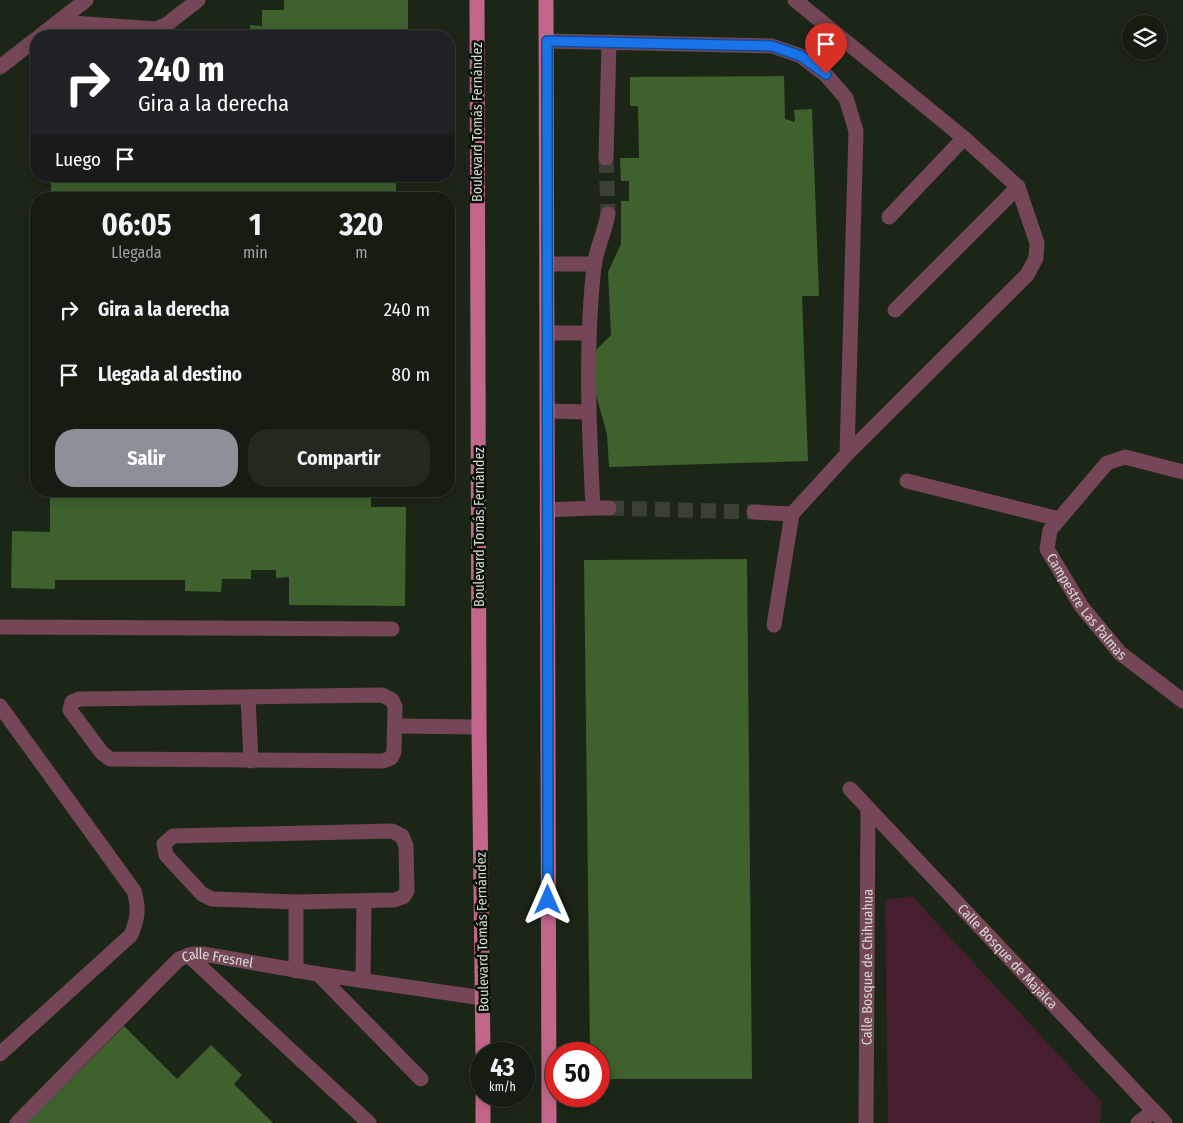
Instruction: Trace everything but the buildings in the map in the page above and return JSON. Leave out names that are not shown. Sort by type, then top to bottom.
[{"type":"main road","name":"Boulevard Tomás Fernández","points":[[477,0],[479,727],[483,1042]]},
{"type":"main road","points":[[546,0],[549,1123]]},
{"type":"main road","points":[[483,1107],[483,1123]]},
{"type":"street","points":[[48,30],[86,0]]},
{"type":"street","points":[[58,22],[156,29],[166,25],[198,0]]},
{"type":"street","points":[[774,625],[792,514],[847,454],[1027,274],[1036,258],[1037,243],[1018,187],[964,138],[795,0]]},
{"type":"street","points":[[547,41],[772,46],[801,56],[826,74],[846,98],[856,131],[847,454]]},
{"type":"street","points":[[606,158],[609,42]]},
{"type":"street","points":[[0,67],[30,44]]},
{"type":"street","points":[[889,217],[964,138]]},
{"type":"street","points":[[895,310],[1018,187]]},
{"type":"street","points":[[593,508],[588,412],[589,333],[594,264],[606,231],[608,214]]},
{"type":"street","points":[[548,264],[594,264]]},
{"type":"street","points":[[548,333],[589,333]]},
{"type":"street","points":[[548,411],[588,412]]},
{"type":"street","name":"Campestre Las Palmas","points":[[1183,472],[1125,457],[1117,459],[1102,468],[1048,534],[1047,549],[1082,607],[1120,653],[1183,700]]},
{"type":"street","points":[[907,481],[1060,519]]},
{"type":"street","points":[[547,510],[609,508]]},
{"type":"street","points":[[754,512],[792,514]]},
{"type":"street","points":[[0,627],[392,629]]},
{"type":"street","points":[[382,695],[392,700],[395,726],[394,752],[391,758],[383,761],[110,760],[102,753],[70,710],[72,702],[79,699],[382,695]]},
{"type":"street","points":[[248,697],[251,761]]},
{"type":"street","points":[[0,706],[134,891],[138,907],[138,919],[131,935],[0,1054]]},
{"type":"street","points":[[395,726],[479,727]]},
{"type":"street","name":"Calle Bosque de Majalca","points":[[850,789],[1165,1123]]},
{"type":"street","name":"Calle Bosque de Chihuahua","points":[[866,1123],[868,810]]},
{"type":"street","points":[[392,831],[402,836],[406,846],[408,891],[404,897],[394,900],[296,902],[212,899],[202,894],[166,854],[164,844],[172,836],[392,831]]},
{"type":"street","points":[[364,901],[364,981]]},
{"type":"street","points":[[296,902],[296,971]]},
{"type":"street","name":"Calle Fresnel","points":[[17,1123],[180,959],[188,955],[203,954],[296,971],[482,998]]},
{"type":"street","points":[[188,955],[368,1123]]},
{"type":"street","points":[[318,974],[421,1079]]},
{"type":"street","points":[[1138,1123],[1154,1111]]},
{"type":"shaded area","points":[[912,896],[1102,1102],[1100,1123],[888,1123],[885,900]]},
{"type":"tunnel","points":[[606,158],[608,214]]},
{"type":"tunnel","points":[[609,508],[754,512]]},
{"type":"route","points":[[548,900],[547,41],[772,46],[801,56],[826,74]]}]
